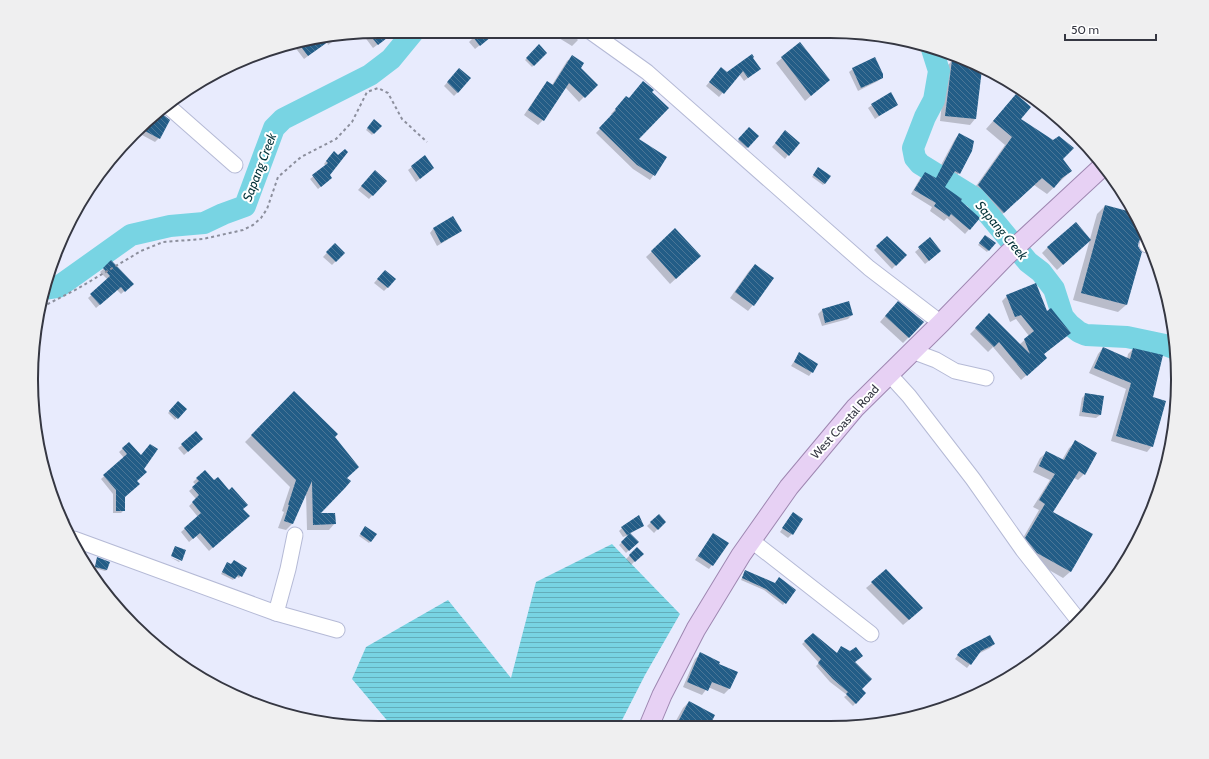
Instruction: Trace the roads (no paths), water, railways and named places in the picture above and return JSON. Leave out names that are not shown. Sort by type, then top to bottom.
[{"type":"main road","name":"West Coastal Road","points":[[650,721],[696,629],[741,555],[789,487],[855,408],[888,374],[941,323],[1007,255],[1099,170]]},
{"type":"street","points":[[599,38],[647,72],[869,268],[941,323]]},
{"type":"street","points":[[172,109],[234,165]]},
{"type":"street","points":[[912,351],[936,360],[955,371],[986,378]]},
{"type":"street","points":[[888,374],[909,396],[973,479],[1028,556],[1075,617]]},
{"type":"street","points":[[276,613],[295,536]]},
{"type":"street","points":[[79,541],[276,613],[337,630]]},
{"type":"street","points":[[752,541],[871,634]]},
{"type":"water","points":[[612,544],[680,614],[645,675],[622,721],[388,721],[352,679],[366,647],[448,600],[511,678],[536,582]]},
{"type":"waterway","name":"Sapang Creek","points":[[51,288],[58,287],[131,235],[170,226],[204,223],[245,206],[274,128],[283,119],[370,75],[391,59],[408,38]]},
{"type":"waterway","name":"Sapang Creek","points":[[934,54],[939,71],[934,100],[925,117],[913,148],[915,158],[920,164],[975,198],[1028,262],[1041,272],[1054,289],[1063,317],[1079,332],[1086,335],[1127,337],[1169,346]]}]
